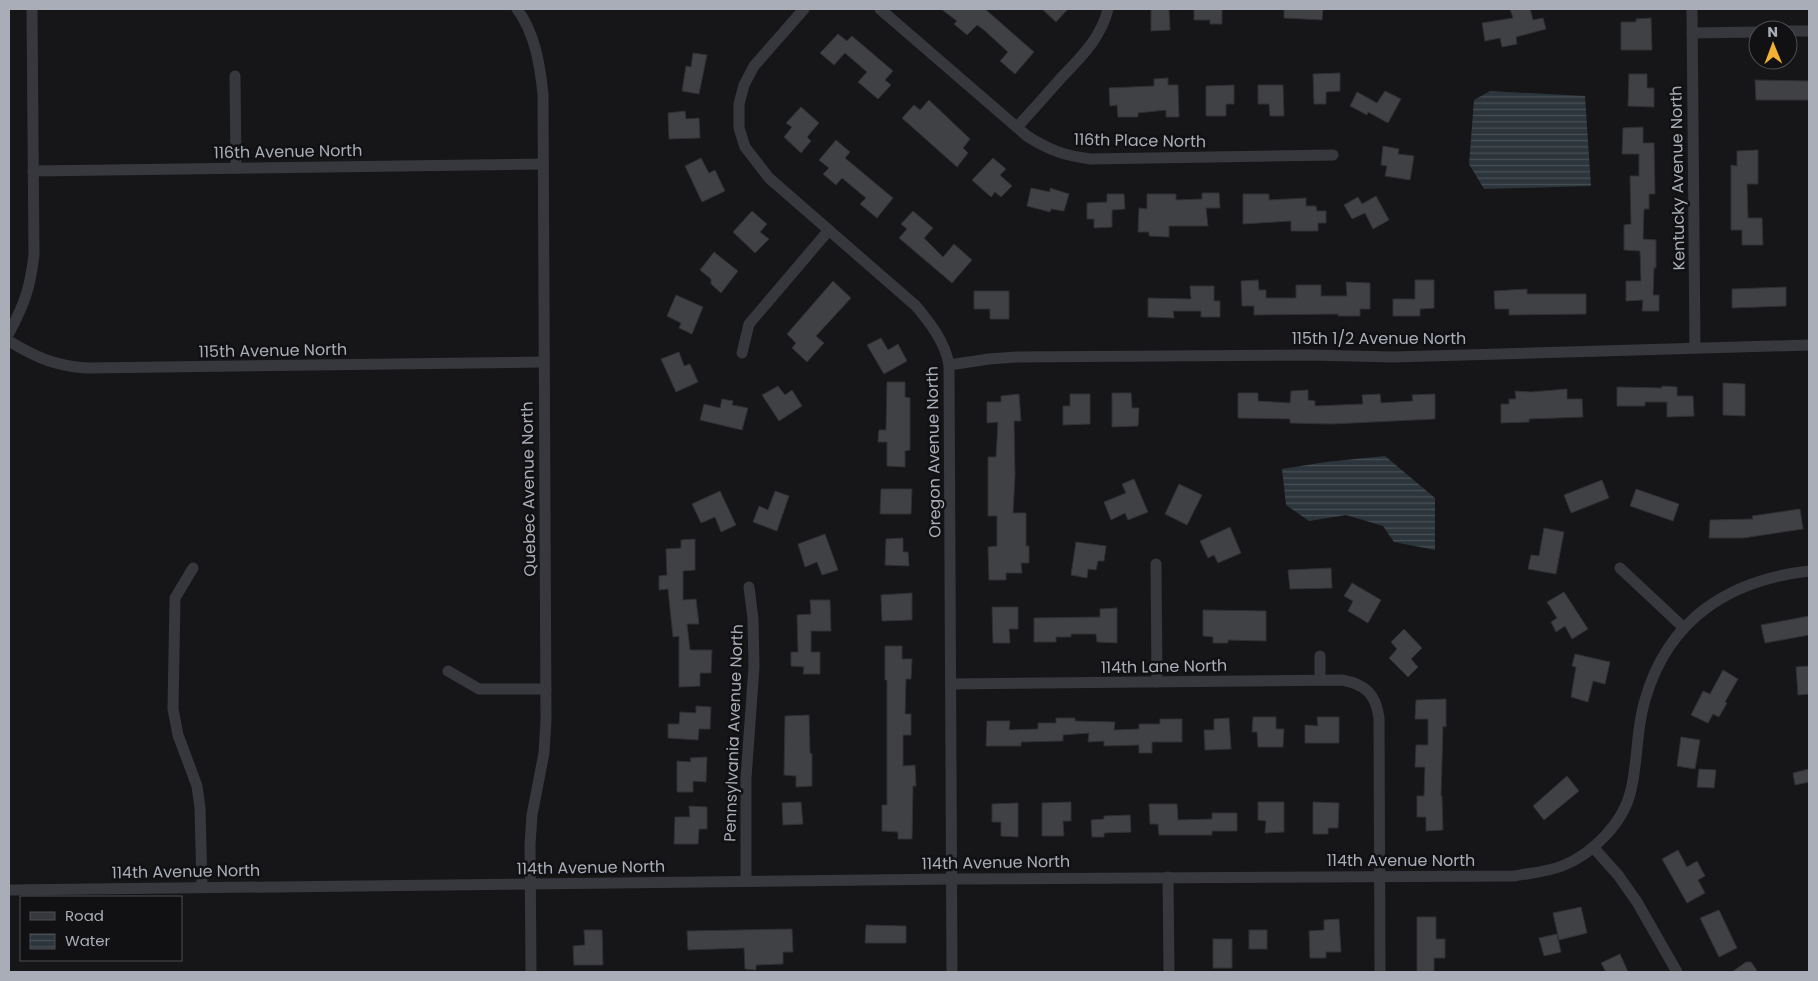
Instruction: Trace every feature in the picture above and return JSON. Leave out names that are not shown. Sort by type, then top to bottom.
[{"type":"street","points":[[9,333],[22,308],[31,282],[34,255],[32,9]]},
{"type":"street","name":"Quebec Avenue North","points":[[517,9],[532,39],[540,65],[544,94],[546,689],[544,753],[532,815],[531,972]]},
{"type":"street","name":"Oregon Avenue North","points":[[804,9],[754,66],[747,79],[738,104],[739,128],[745,147],[769,178],[916,306],[932,325],[949,365],[952,972]]},
{"type":"street","name":"116th Place North","points":[[880,9],[1027,136],[1045,148],[1068,156],[1091,159],[1333,155]]},
{"type":"street","points":[[1017,127],[1086,51],[1098,35],[1108,9]]},
{"type":"street","name":"Kentucky Avenue North","points":[[1692,9],[1695,348]]},
{"type":"street","points":[[1692,33],[1748,32]]},
{"type":"street","points":[[236,76],[236,168]]},
{"type":"street","name":"116th Avenue North","points":[[33,171],[543,164]]},
{"type":"street","points":[[742,353],[749,324],[829,230]]},
{"type":"street","name":"115th Avenue North","points":[[9,341],[44,360],[65,367],[87,368],[544,362]]},
{"type":"street","name":"115th 1/2 Avenue North","points":[[949,365],[1016,357],[1300,355],[1375,357],[1809,345]]},
{"type":"street","points":[[1156,564],[1157,682]]},
{"type":"street","points":[[192,568],[175,598],[173,709],[178,735],[197,786],[200,808],[202,887]]},
{"type":"street","points":[[1620,568],[1684,628]]},
{"type":"street","name":"114th Avenue North","points":[[9,890],[952,879],[1514,876],[1540,872],[1562,866],[1580,858],[1610,831],[1622,812],[1631,791],[1644,701],[1656,668],[1684,628],[1707,607],[1753,582],[1809,571]]},
{"type":"street","name":"Pennsylvania Avenue North","points":[[746,881],[746,778],[754,667],[753,619],[749,587]]},
{"type":"street","points":[[1320,656],[1320,680]]},
{"type":"street","points":[[448,671],[479,689],[546,689]]},
{"type":"street","name":"114th Lane North","points":[[951,684],[1342,680],[1362,686],[1372,695],[1378,706],[1379,876]]},
{"type":"street","points":[[1593,847],[1618,875],[1637,902],[1677,972]]},
{"type":"street","points":[[1379,876],[1380,972]]},
{"type":"street","points":[[1168,877],[1169,972]]},
{"type":"water","points":[[1490,91],[1585,96],[1591,186],[1484,189],[1469,164],[1474,100]]},
{"type":"water","points":[[1385,456],[1435,498],[1435,550],[1394,542],[1383,526],[1346,515],[1309,521],[1286,505],[1282,469]]},
{"type":"building","points":[[941,9],[985,9],[1034,52],[1015,74],[1000,61],[1008,52],[984,30],[977,25],[967,35],[954,24],[957,21]]},
{"type":"building","points":[[1042,9],[1068,9],[1056,22]]},
{"type":"building","points":[[1151,9],[1169,9],[1170,30],[1151,31]]},
{"type":"building","points":[[1194,9],[1222,9],[1222,24],[1210,24],[1210,20],[1194,20]]},
{"type":"building","points":[[1284,9],[1323,9],[1322,20],[1284,18]]},
{"type":"building","points":[[1510,9],[1530,9],[1533,20],[1543,18],[1546,29],[1516,37],[1517,44],[1502,47],[1500,38],[1485,41],[1482,23],[1513,18]]},
{"type":"building","points":[[1651,18],[1652,50],[1621,50],[1621,22],[1636,22],[1636,19]]},
{"type":"building","points":[[838,34],[847,41],[852,36],[893,71],[885,80],[891,85],[878,99],[858,82],[867,72],[845,53],[834,65],[820,53]]},
{"type":"building","points":[[693,53],[707,55],[699,94],[682,91],[686,66],[691,67]]},
{"type":"building","points":[[1340,73],[1340,91],[1326,92],[1326,104],[1314,104],[1313,74]]},
{"type":"building","points":[[1629,74],[1647,74],[1647,88],[1654,88],[1654,107],[1628,106]]},
{"type":"building","points":[[1168,78],[1168,85],[1178,85],[1179,117],[1166,117],[1166,110],[1138,113],[1138,117],[1118,117],[1117,105],[1110,106],[1109,88],[1154,86],[1154,79]]},
{"type":"building","points":[[1755,80],[1809,81],[1809,100],[1756,100]]},
{"type":"building","points":[[1234,85],[1234,104],[1226,104],[1226,116],[1206,116],[1206,86]]},
{"type":"building","points":[[1258,85],[1283,85],[1284,116],[1270,116],[1269,104],[1258,104]]},
{"type":"building","points":[[1385,91],[1401,99],[1388,123],[1368,112],[1367,115],[1350,106],[1357,92],[1377,103]]},
{"type":"building","points":[[929,100],[970,139],[963,148],[968,153],[957,167],[902,118],[914,105],[920,110]]},
{"type":"building","points":[[801,107],[819,123],[807,137],[811,141],[801,153],[784,137],[792,127],[786,123]]},
{"type":"building","points":[[685,111],[686,119],[699,118],[700,138],[669,139],[668,113]]},
{"type":"building","points":[[1643,127],[1643,143],[1654,143],[1655,194],[1649,194],[1649,209],[1644,209],[1643,239],[1656,240],[1656,268],[1654,268],[1653,295],[1659,295],[1659,311],[1642,311],[1643,300],[1626,301],[1626,281],[1641,281],[1640,251],[1624,250],[1624,225],[1631,224],[1630,176],[1639,176],[1639,154],[1622,154],[1623,128]]},
{"type":"building","points":[[836,140],[850,152],[845,158],[893,198],[877,218],[860,204],[866,198],[842,178],[836,185],[823,174],[829,168],[819,160]]},
{"type":"building","points":[[1383,146],[1399,149],[1398,154],[1414,156],[1410,180],[1385,176],[1387,166],[1381,165]]},
{"type":"building","points":[[1758,150],[1758,184],[1747,184],[1748,218],[1762,218],[1763,245],[1742,245],[1742,230],[1731,230],[1731,165],[1737,166],[1737,151]]},
{"type":"building","points":[[701,158],[709,173],[715,170],[725,191],[702,202],[685,166]]},
{"type":"building","points":[[993,158],[1006,169],[1000,175],[1012,186],[1001,197],[995,192],[991,197],[972,180]]},
{"type":"building","points":[[1031,188],[1050,192],[1050,188],[1069,194],[1064,211],[1051,209],[1050,212],[1027,206]]},
{"type":"building","points":[[1202,193],[1219,193],[1220,208],[1206,208],[1208,226],[1169,226],[1169,237],[1149,236],[1149,232],[1138,232],[1139,208],[1147,209],[1147,194],[1176,194],[1176,200],[1202,199]]},
{"type":"building","points":[[1107,194],[1124,194],[1125,209],[1112,210],[1112,227],[1094,228],[1094,219],[1087,219],[1087,203],[1107,202]]},
{"type":"building","points":[[1243,194],[1269,194],[1269,200],[1306,198],[1306,206],[1316,206],[1317,211],[1326,211],[1326,223],[1318,223],[1318,231],[1291,231],[1291,221],[1243,224]]},
{"type":"building","points":[[1376,196],[1389,220],[1373,229],[1365,213],[1352,219],[1344,205],[1358,197],[1362,204]]},
{"type":"building","points":[[752,211],[767,224],[760,232],[769,239],[755,253],[733,232]]},
{"type":"building","points":[[913,211],[933,228],[924,238],[943,257],[954,244],[972,260],[952,283],[899,238],[907,229],[901,224]]},
{"type":"building","points":[[714,252],[738,271],[721,293],[711,284],[711,279],[700,270]]},
{"type":"building","points":[[1258,280],[1259,290],[1266,290],[1266,298],[1296,298],[1296,285],[1321,285],[1321,296],[1347,296],[1346,282],[1370,283],[1370,309],[1360,309],[1360,316],[1338,316],[1338,314],[1254,315],[1254,306],[1242,306],[1241,281]]},
{"type":"building","points":[[1415,280],[1434,280],[1434,308],[1420,309],[1420,316],[1393,316],[1393,299],[1415,299]]},
{"type":"building","points":[[833,281],[851,298],[816,336],[824,343],[807,362],[792,348],[796,343],[787,334]]},
{"type":"building","points":[[1190,286],[1214,286],[1214,301],[1220,301],[1220,317],[1201,317],[1201,311],[1173,311],[1174,318],[1148,317],[1148,298],[1191,299]]},
{"type":"building","points":[[1786,287],[1786,306],[1732,308],[1732,289]]},
{"type":"building","points":[[1527,289],[1527,294],[1586,294],[1586,314],[1509,315],[1509,309],[1495,309],[1494,291]]},
{"type":"building","points":[[974,291],[1009,291],[1009,319],[990,319],[990,309],[974,309]]},
{"type":"building","points":[[676,295],[703,307],[692,334],[679,328],[681,323],[667,316]]},
{"type":"building","points":[[881,338],[888,350],[898,344],[907,361],[884,374],[867,345]]},
{"type":"building","points":[[679,352],[684,366],[690,364],[698,382],[676,392],[661,359]]},
{"type":"building","points":[[887,382],[905,382],[905,397],[910,398],[910,450],[905,451],[905,467],[887,466],[887,442],[878,442],[879,430],[886,430]]},
{"type":"building","points":[[1723,383],[1745,384],[1745,416],[1723,415]]},
{"type":"building","points":[[778,386],[785,395],[792,390],[802,406],[779,421],[762,395]]},
{"type":"building","points":[[1662,386],[1677,387],[1677,396],[1693,396],[1694,416],[1667,417],[1667,402],[1645,402],[1645,406],[1617,406],[1617,387],[1662,388]]},
{"type":"building","points":[[1567,389],[1567,399],[1582,399],[1583,417],[1529,419],[1529,422],[1501,423],[1501,404],[1509,404],[1509,399],[1516,399],[1515,391],[1531,392]]},
{"type":"building","points":[[1308,390],[1308,400],[1315,401],[1315,406],[1363,404],[1362,395],[1380,394],[1381,403],[1413,401],[1412,395],[1435,394],[1435,419],[1331,424],[1290,423],[1290,419],[1238,418],[1238,393],[1258,393],[1258,401],[1290,403],[1291,391]]},
{"type":"building","points":[[1112,393],[1131,393],[1132,408],[1139,408],[1138,426],[1112,427]]},
{"type":"building","points":[[1019,394],[1021,421],[1014,421],[1015,475],[1013,513],[1026,513],[1026,546],[1029,546],[1029,563],[1021,563],[1022,573],[1006,573],[1006,580],[989,580],[988,547],[997,546],[997,516],[988,516],[988,457],[996,457],[998,422],[987,423],[987,402],[1001,402],[1001,396]]},
{"type":"building","points":[[1070,394],[1090,394],[1090,424],[1063,425],[1063,406],[1070,406]]},
{"type":"building","points":[[722,399],[733,401],[732,405],[748,408],[742,430],[700,420],[704,404],[720,408]]},
{"type":"building","points":[[1134,479],[1148,512],[1128,520],[1125,513],[1111,520],[1104,502],[1126,493],[1122,484]]},
{"type":"building","points":[[1602,480],[1609,498],[1571,513],[1564,495]]},
{"type":"building","points":[[1179,484],[1202,495],[1187,525],[1165,514]]},
{"type":"building","points":[[881,489],[912,489],[911,514],[880,514]]},
{"type":"building","points":[[1636,489],[1679,504],[1673,521],[1630,506]]},
{"type":"building","points":[[720,491],[736,525],[721,532],[715,517],[701,523],[692,504]]},
{"type":"building","points":[[775,491],[789,496],[777,531],[753,522],[759,506],[768,510]]},
{"type":"building","points":[[1800,509],[1803,529],[1743,538],[1709,538],[1710,520],[1753,519],[1752,516]]},
{"type":"building","points":[[1230,527],[1241,553],[1218,563],[1214,555],[1208,558],[1200,541]]},
{"type":"building","points":[[1544,528],[1564,532],[1556,574],[1528,569],[1531,555],[1539,556]]},
{"type":"building","points":[[825,534],[838,570],[822,575],[817,562],[805,567],[798,544]]},
{"type":"building","points":[[903,538],[903,552],[908,552],[909,566],[885,565],[886,539]]},
{"type":"building","points":[[695,539],[695,570],[683,571],[683,600],[696,599],[699,624],[687,624],[690,650],[712,650],[711,673],[700,673],[700,686],[679,687],[679,636],[673,637],[668,589],[659,590],[659,576],[667,575],[666,549],[681,548],[681,540]]},
{"type":"building","points":[[1076,542],[1106,546],[1104,561],[1098,561],[1096,570],[1088,569],[1087,578],[1071,575]]},
{"type":"building","points":[[1331,568],[1332,588],[1290,589],[1288,570]]},
{"type":"building","points":[[1352,583],[1381,600],[1368,623],[1348,611],[1353,601],[1344,596]]},
{"type":"building","points":[[1564,592],[1588,629],[1572,639],[1565,626],[1556,632],[1551,622],[1557,618],[1547,602]]},
{"type":"building","points":[[912,593],[912,620],[882,621],[881,595]]},
{"type":"building","points":[[810,600],[830,600],[831,631],[811,631],[811,652],[820,652],[820,674],[803,674],[804,667],[791,666],[791,652],[798,652],[797,615],[811,614]]},
{"type":"building","points":[[992,607],[1018,607],[1018,629],[1009,629],[1010,643],[993,643]]},
{"type":"building","points":[[1117,608],[1117,643],[1097,642],[1096,634],[1071,634],[1071,637],[1056,637],[1056,642],[1034,642],[1034,618],[1100,617],[1100,609]]},
{"type":"building","points":[[1203,610],[1266,611],[1266,641],[1228,640],[1228,643],[1213,643],[1213,637],[1203,636]]},
{"type":"building","points":[[1809,616],[1809,635],[1765,643],[1761,625]]},
{"type":"building","points":[[1404,629],[1422,648],[1411,659],[1418,667],[1408,677],[1389,658],[1397,649],[1391,642]]},
{"type":"building","points":[[885,646],[902,646],[902,659],[912,659],[911,679],[906,679],[905,714],[911,714],[911,735],[903,735],[903,766],[915,765],[916,786],[913,786],[912,839],[898,839],[898,832],[882,831],[882,805],[887,805],[887,680],[885,680]]},
{"type":"building","points":[[1575,654],[1610,662],[1605,684],[1593,681],[1588,702],[1571,697],[1576,667],[1572,666]]},
{"type":"building","points":[[1809,666],[1809,694],[1798,695],[1796,667]]},
{"type":"building","points":[[1723,670],[1738,679],[1719,717],[1713,714],[1708,723],[1691,715],[1703,691],[1710,694]]},
{"type":"building","points":[[1446,699],[1446,727],[1443,726],[1441,796],[1443,830],[1426,831],[1426,817],[1417,817],[1417,796],[1424,796],[1425,767],[1415,767],[1416,745],[1428,745],[1428,719],[1415,719],[1416,700]]},
{"type":"building","points":[[696,706],[711,707],[710,729],[699,729],[698,740],[668,738],[668,724],[679,724],[680,712],[696,713]]},
{"type":"building","points":[[809,715],[812,786],[796,787],[796,776],[784,775],[785,716]]},
{"type":"building","points":[[1253,717],[1276,717],[1276,729],[1284,729],[1283,747],[1258,747],[1257,732],[1252,732]]},
{"type":"building","points":[[1317,717],[1339,717],[1339,743],[1305,743],[1305,725],[1318,726]]},
{"type":"building","points":[[1056,718],[1075,718],[1075,721],[1115,722],[1114,730],[1139,729],[1139,724],[1160,724],[1160,719],[1182,719],[1182,742],[1152,742],[1152,753],[1139,753],[1139,745],[1104,746],[1104,741],[1088,742],[1089,733],[1063,735],[1063,741],[1021,742],[1021,746],[986,746],[987,721],[1010,721],[1009,730],[1038,729],[1038,723],[1056,723]]},
{"type":"building","points":[[1229,718],[1231,749],[1205,750],[1204,730],[1214,730],[1214,719]]},
{"type":"building","points":[[1681,737],[1700,740],[1695,769],[1677,766]]},
{"type":"building","points":[[707,757],[706,782],[693,781],[693,792],[677,792],[677,761],[691,762],[690,758]]},
{"type":"building","points":[[1699,769],[1716,770],[1714,788],[1697,787]]},
{"type":"building","points":[[1809,769],[1809,782],[1795,785],[1793,773]]},
{"type":"building","points":[[1567,776],[1579,791],[1544,820],[1533,806]]},
{"type":"building","points":[[801,802],[803,824],[783,825],[782,803]]},
{"type":"building","points":[[1071,802],[1071,821],[1063,821],[1064,836],[1042,836],[1042,803]]},
{"type":"building","points":[[1258,802],[1284,802],[1284,832],[1265,833],[1266,821],[1258,820]]},
{"type":"building","points":[[1313,802],[1339,803],[1338,828],[1328,828],[1328,834],[1313,834]]},
{"type":"building","points":[[1018,803],[1018,837],[1001,836],[1001,822],[992,822],[992,804]]},
{"type":"building","points":[[1149,804],[1177,804],[1178,820],[1212,819],[1212,813],[1237,813],[1237,831],[1212,831],[1212,835],[1159,835],[1158,824],[1150,824]]},
{"type":"building","points":[[689,806],[707,807],[707,829],[699,829],[698,844],[674,844],[675,817],[690,817]]},
{"type":"building","points":[[1130,815],[1131,832],[1104,833],[1104,837],[1092,837],[1091,820],[1104,819],[1104,816]]},
{"type":"building","points":[[1678,850],[1687,867],[1697,861],[1705,876],[1698,880],[1705,893],[1687,903],[1662,859]]},
{"type":"building","points":[[1581,907],[1587,933],[1559,940],[1553,913]]},
{"type":"building","points":[[1719,910],[1737,948],[1719,957],[1700,918]]},
{"type":"building","points":[[1417,917],[1436,917],[1436,939],[1445,939],[1445,958],[1434,958],[1434,972],[1417,972]]},
{"type":"building","points":[[1339,919],[1341,952],[1326,952],[1326,958],[1310,958],[1309,931],[1324,930],[1324,920]]},
{"type":"building","points":[[866,925],[906,926],[906,943],[865,943]]},
{"type":"building","points":[[792,929],[793,952],[783,952],[783,964],[756,965],[756,970],[745,969],[744,948],[688,950],[687,931]]},
{"type":"building","points":[[584,930],[602,930],[603,965],[574,965],[573,946],[585,945]]},
{"type":"building","points":[[1249,930],[1267,930],[1267,949],[1249,949]]},
{"type":"building","points":[[1557,934],[1561,952],[1544,956],[1539,938]]},
{"type":"building","points":[[1213,939],[1232,939],[1232,968],[1213,968]]},
{"type":"building","points":[[1620,954],[1628,972],[1606,972],[1601,963]]},
{"type":"building","points":[[1746,962],[1751,962],[1758,972],[1732,972]]}]
